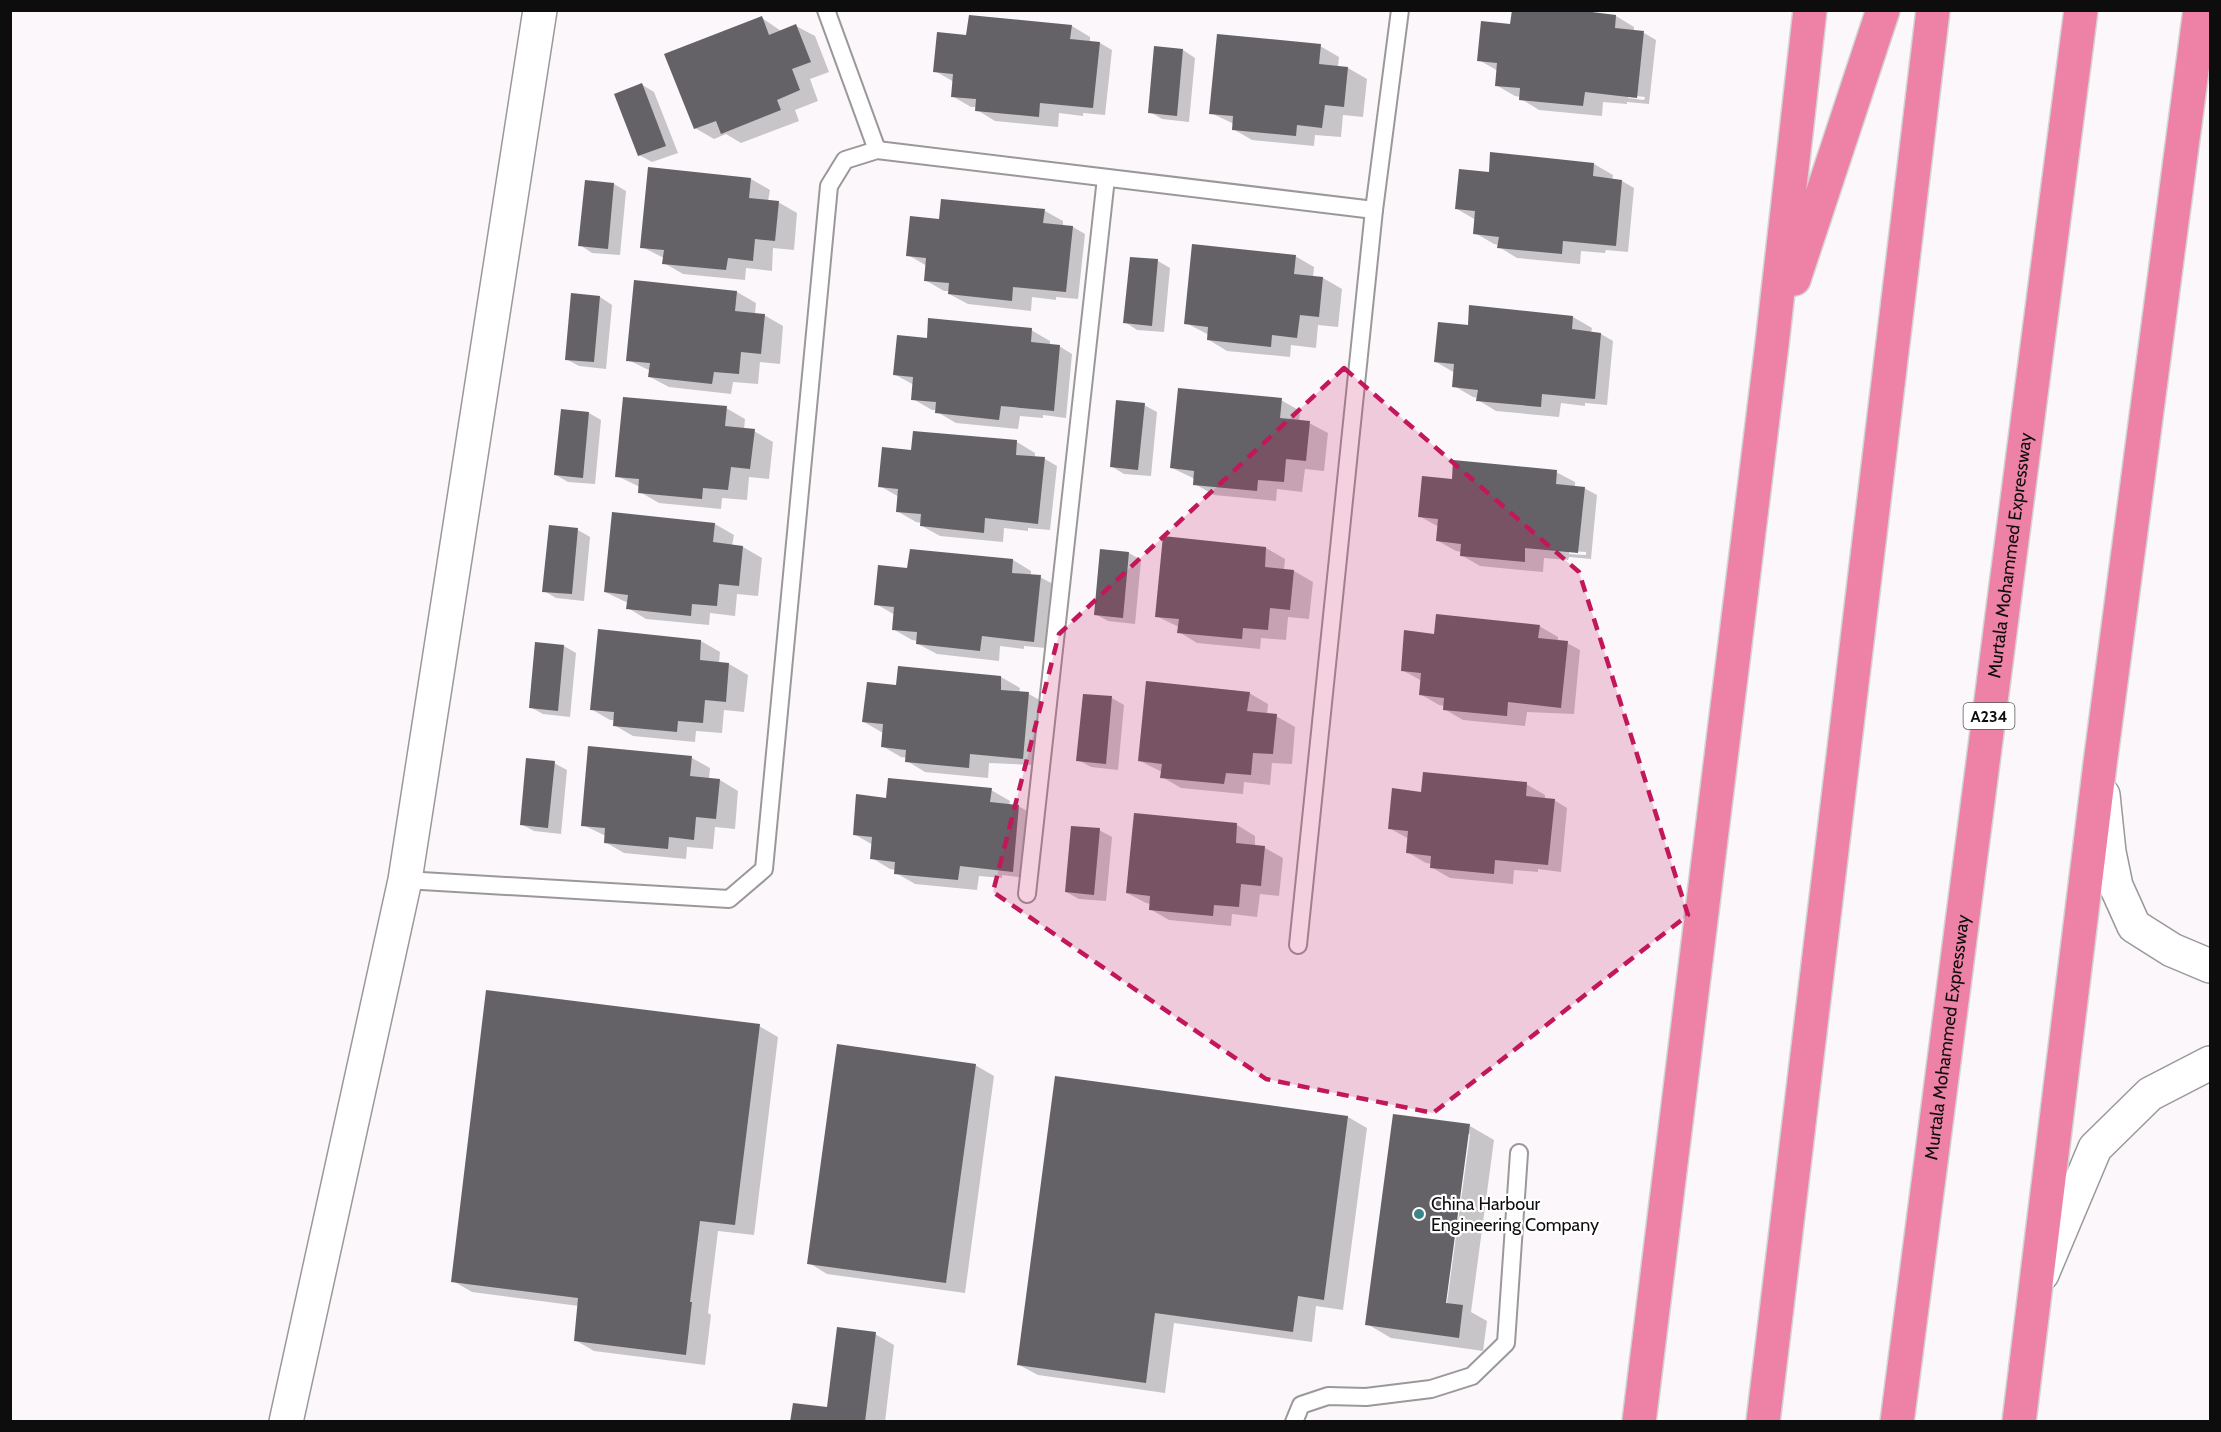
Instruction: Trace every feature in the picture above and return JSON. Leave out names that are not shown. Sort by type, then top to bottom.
[{"type":"highway","points":[[1640,1422],[1772,344],[1810,10]]},
{"type":"highway","points":[[1772,344],[1883,10]]},
{"type":"highway","points":[[1763,1422],[1933,10]]},
{"type":"highway","name":"Murtala Mohammed Expressway","points":[[1896,1422],[2081,10]]},
{"type":"highway","points":[[2019,1422],[2100,765],[2199,10]]},
{"type":"street","points":[[286,1422],[405,880],[540,10]]},
{"type":"street","points":[[2100,765],[2109,852],[2116,886],[2134,926],[2172,950],[2211,966]]},
{"type":"street","points":[[2037,1286],[2095,1148],[2150,1094],[2211,1064]]},
{"type":"lane","points":[[826,10],[877,150]]},
{"type":"lane","points":[[1298,945],[1374,210],[1400,10]]},
{"type":"lane","points":[[405,880],[729,899],[764,869],[829,186],[846,160],[877,150],[1374,210]]},
{"type":"lane","points":[[1027,894],[1106,178]]},
{"type":"lane","points":[[1294,1422],[1300,1405],[1328,1396],[1366,1397],[1431,1389],[1472,1376],[1506,1343],[1519,1153]]},
{"type":"highlighted area","points":[[1344,368],[1579,572],[1688,915],[1433,1113],[1266,1079],[993,892],[1059,634]]},
{"type":"building","points":[[1512,10],[1576,10],[1616,15],[1615,28],[1644,31],[1637,98],[1585,92],[1583,106],[1519,100],[1520,88],[1495,86],[1497,63],[1477,61],[1481,21],[1510,24]]},
{"type":"building","points":[[969,15],[1072,25],[1070,39],[1100,42],[1093,108],[1040,103],[1039,117],[975,111],[976,99],[951,97],[953,74],[933,72],[937,32],[966,35]]},
{"type":"building","points":[[762,16],[769,35],[796,24],[811,62],[792,69],[800,90],[777,100],[781,110],[721,134],[716,121],[694,129],[664,54]]},
{"type":"building","points":[[1217,34],[1321,44],[1319,64],[1348,67],[1344,107],[1325,105],[1322,128],[1297,125],[1296,136],[1232,130],[1233,116],[1209,114]]},
{"type":"building","points":[[1154,46],[1183,49],[1177,116],[1148,113]]},
{"type":"building","points":[[642,83],[666,146],[638,156],[614,94]]},
{"type":"building","points":[[1490,152],[1594,163],[1593,176],[1622,180],[1616,246],[1563,241],[1562,254],[1497,248],[1499,237],[1473,234],[1475,211],[1455,209],[1459,169],[1489,172]]},
{"type":"building","points":[[648,167],[751,178],[749,198],[779,201],[775,241],[755,239],[753,261],[728,258],[726,270],[662,264],[664,250],[640,248]]},
{"type":"building","points":[[585,180],[614,183],[608,249],[578,246]]},
{"type":"building","points":[[941,199],[1045,209],[1043,223],[1073,226],[1066,292],[1013,287],[1012,301],[948,294],[949,283],[924,281],[926,258],[906,256],[910,216],[939,219]]},
{"type":"building","points":[[1192,244],[1296,255],[1294,274],[1323,277],[1319,317],[1300,315],[1297,338],[1272,335],[1271,347],[1207,340],[1208,327],[1184,324]]},
{"type":"building","points":[[1130,257],[1158,259],[1152,326],[1123,323]]},
{"type":"building","points":[[634,280],[737,291],[735,311],[765,314],[761,354],[741,352],[739,374],[714,372],[712,384],[648,377],[650,363],[626,361]]},
{"type":"building","points":[[571,293],[600,296],[594,362],[565,360]]},
{"type":"building","points":[[1469,305],[1573,316],[1572,329],[1601,333],[1595,399],[1542,394],[1541,407],[1476,401],[1478,390],[1452,387],[1454,364],[1434,362],[1438,322],[1468,325]]},
{"type":"building","points":[[928,318],[1032,328],[1031,342],[1060,345],[1054,411],[1001,406],[999,420],[935,413],[936,402],[911,400],[913,377],[893,375],[897,335],[927,338]]},
{"type":"building","points":[[1178,388],[1282,398],[1280,418],[1310,421],[1306,461],[1286,459],[1284,482],[1258,480],[1257,491],[1193,485],[1194,471],[1170,468]]},
{"type":"building","points":[[623,397],[727,406],[725,426],[755,429],[750,469],[731,467],[728,490],[703,488],[702,499],[638,493],[639,479],[615,477]]},
{"type":"building","points":[[1116,400],[1145,403],[1138,470],[1110,467]]},
{"type":"building","points":[[561,409],[589,412],[583,478],[554,475]]},
{"type":"building","points":[[913,431],[1017,440],[1016,455],[1045,457],[1038,524],[985,518],[984,533],[920,526],[921,514],[896,512],[898,489],[878,487],[882,447],[911,450]]},
{"type":"building","points":[[1453,460],[1557,470],[1556,484],[1585,487],[1578,553],[1525,548],[1525,562],[1460,556],[1461,544],[1436,541],[1438,519],[1418,517],[1422,476],[1452,479]]},
{"type":"building","points":[[612,512],[715,523],[713,542],[743,546],[739,586],[719,584],[717,606],[692,604],[691,616],[626,609],[628,595],[604,592]]},
{"type":"building","points":[[549,525],[578,528],[572,594],[542,592]]},
{"type":"building","points":[[1163,536],[1266,547],[1265,567],[1294,570],[1290,610],[1270,608],[1268,630],[1243,628],[1242,639],[1177,633],[1179,619],[1155,617]]},
{"type":"building","points":[[910,549],[1013,559],[1012,573],[1041,575],[1034,642],[982,636],[980,651],[916,644],[917,632],[892,630],[894,607],[874,605],[878,565],[907,568]]},
{"type":"building","points":[[1100,549],[1129,552],[1123,618],[1094,615]]},
{"type":"building","points":[[1436,614],[1540,625],[1538,638],[1568,641],[1561,708],[1508,702],[1507,716],[1443,710],[1444,698],[1419,695],[1421,673],[1401,671],[1404,630],[1434,634]]},
{"type":"building","points":[[598,629],[701,640],[700,660],[729,663],[726,702],[705,700],[703,723],[678,721],[677,732],[613,726],[614,712],[590,710]]},
{"type":"building","points":[[535,642],[564,645],[558,711],[529,708]]},
{"type":"building","points":[[898,666],[1001,676],[1001,690],[1029,692],[1023,759],[970,754],[969,768],[905,762],[906,750],[881,747],[883,724],[862,722],[867,682],[896,685]]},
{"type":"building","points":[[1146,681],[1250,692],[1247,711],[1277,714],[1273,754],[1253,753],[1251,775],[1226,773],[1224,784],[1160,778],[1162,764],[1138,761]]},
{"type":"building","points":[[1083,694],[1112,696],[1106,764],[1076,761]]},
{"type":"building","points":[[588,746],[692,756],[690,776],[720,779],[716,819],[696,817],[694,840],[669,837],[668,849],[604,843],[605,828],[581,826]]},
{"type":"building","points":[[526,758],[555,761],[548,828],[520,825]]},
{"type":"building","points":[[1423,772],[1527,782],[1526,796],[1555,799],[1548,865],[1495,860],[1494,874],[1430,868],[1431,856],[1406,853],[1408,831],[1388,829],[1392,788],[1421,792]]},
{"type":"building","points":[[888,778],[992,788],[990,802],[1019,805],[1013,872],[960,866],[958,880],[894,874],[895,862],[870,859],[872,837],[853,835],[856,794],[886,798]]},
{"type":"building","points":[[1134,813],[1237,823],[1236,843],[1265,846],[1261,886],[1241,884],[1239,907],[1214,905],[1213,916],[1149,910],[1150,896],[1126,893]]},
{"type":"building","points":[[1071,826],[1100,828],[1094,895],[1065,892]]},
{"type":"building","points":[[486,990],[760,1024],[735,1225],[700,1221],[686,1355],[574,1341],[578,1298],[451,1282]]},
{"type":"building","points":[[837,1044],[976,1064],[946,1283],[807,1264]]},
{"type":"building","points":[[1055,1076],[1348,1116],[1324,1300],[1298,1296],[1293,1332],[1155,1313],[1146,1383],[1017,1365]]},
{"type":"building","name":"China Harbour Engineering Company","points":[[1393,1114],[1470,1124],[1446,1303],[1463,1305],[1459,1338],[1365,1325]]},
{"type":"building","points":[[837,1327],[876,1332],[865,1422],[790,1422],[793,1403],[827,1407]]},
{"type":"place","name":"China Harbour Engineering Company","points":[[1419,1214]]}]
